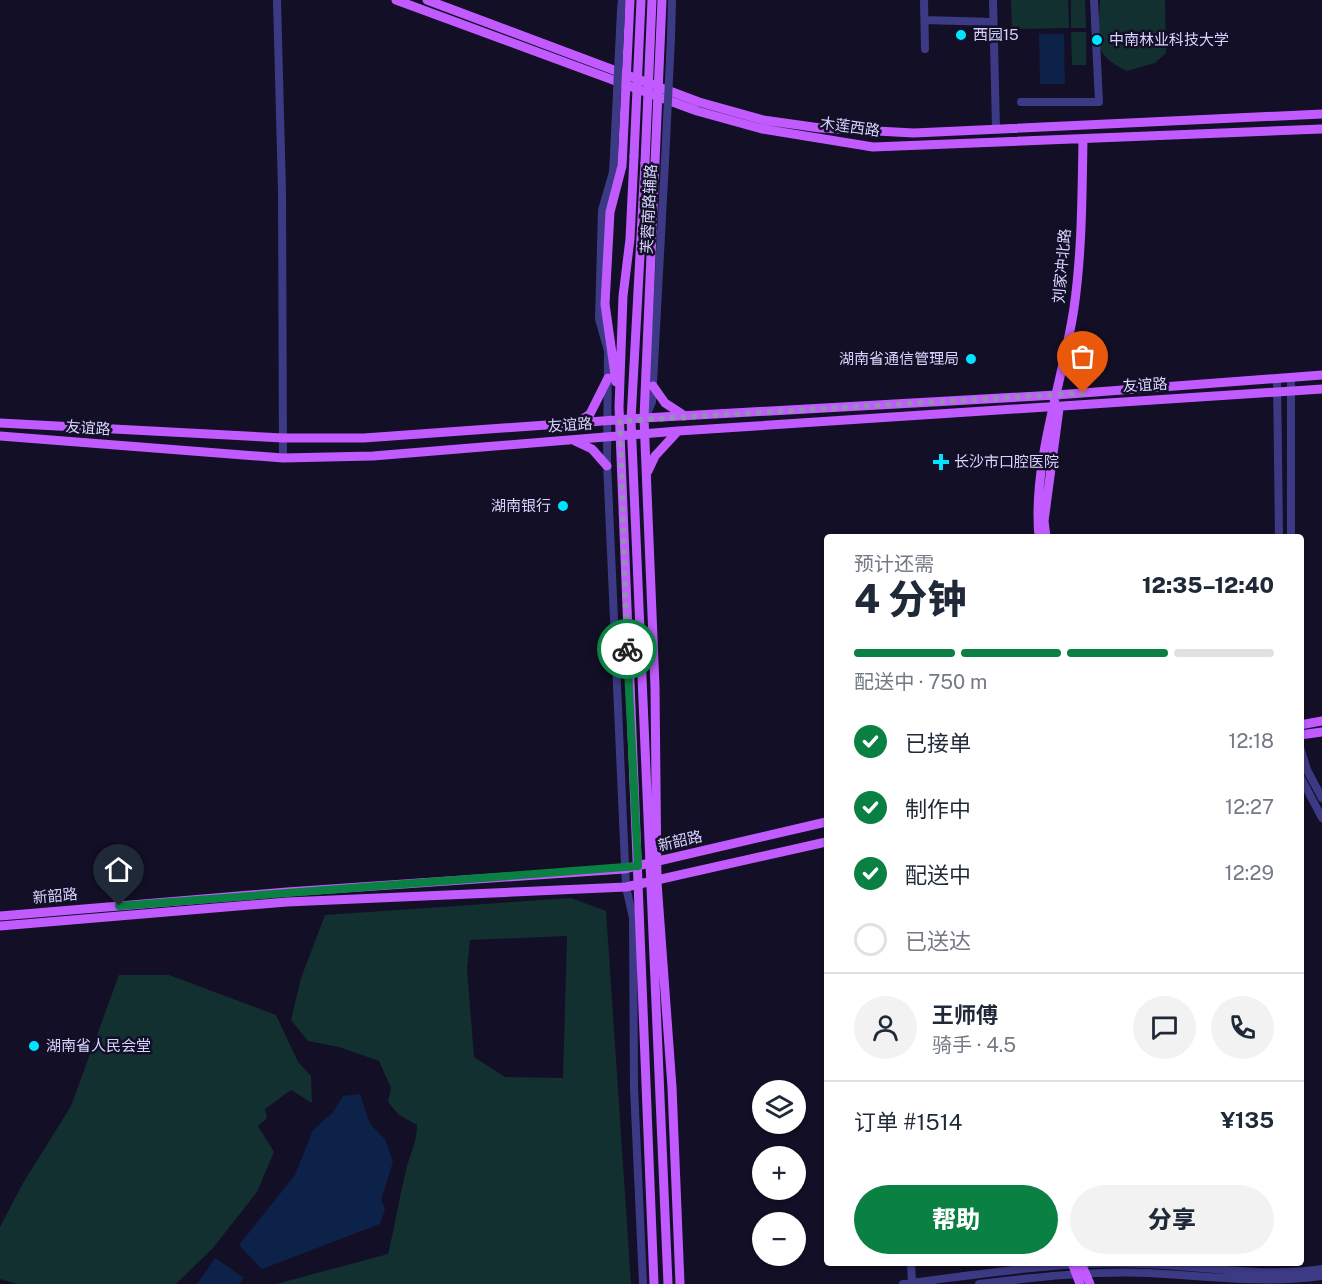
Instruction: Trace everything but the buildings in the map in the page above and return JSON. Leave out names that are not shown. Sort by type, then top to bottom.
[{"type":"main road","name":"木莲西路","points":[[396,0],[697,111],[762,129],[873,147],[1322,129]]},
{"type":"main road","name":"木莲西路","points":[[426,0],[699,102],[763,120],[820,128],[869,132],[996,129],[1322,114]]},
{"type":"main road","points":[[608,351],[606,319],[610,212],[622,166],[630,0]]},
{"type":"main road","points":[[619,407],[623,296],[630,239],[641,0]]},
{"type":"main road","points":[[652,0],[631,420],[654,862]]},
{"type":"main road","points":[[662,0],[644,418],[653,882],[668,1284]]},
{"type":"main road","name":"刘家冲北路","points":[[1039,534],[1037,520],[1045,453],[1059,395],[1074,308],[1081,246],[1084,139]]},
{"type":"main road","points":[[606,319],[620,421],[654,1284]]},
{"type":"main road","points":[[636,341],[654,370]]},
{"type":"main road","name":"友谊路","points":[[0,423],[283,438],[364,438],[644,418],[1059,395],[1322,375]]},
{"type":"main road","points":[[576,424],[590,414],[608,378]]},
{"type":"main road","points":[[653,386],[665,404],[685,416]]},
{"type":"main road","name":"友谊路","points":[[0,436],[283,458],[373,456],[678,431],[1322,389]]},
{"type":"main road","name":"刘家冲北路","points":[[1046,534],[1044,520],[1057,405]]},
{"type":"main road","points":[[646,474],[655,456],[678,431]]},
{"type":"main road","points":[[573,440],[592,450],[607,466]]},
{"type":"main road","points":[[1304,724],[1322,721]]},
{"type":"main road","points":[[1304,734],[1322,732]]},
{"type":"main road","name":"新韶路","points":[[0,916],[286,892],[626,868],[824,822]]},
{"type":"main road","name":"新韶路","points":[[0,926],[287,902],[626,887],[824,842]]},
{"type":"main road","points":[[653,882],[672,1087],[680,1284]]},
{"type":"main road","points":[[1078,1267],[1080,1284]]},
{"type":"main road","points":[[1078,1267],[1090,1284]]},
{"type":"street","points":[[277,0],[282,191],[283,458]]},
{"type":"street","points":[[621,0],[614,154],[612,172],[602,210],[600,235],[599,319],[608,351],[607,466],[626,887],[633,918],[634,1088],[644,1284]]},
{"type":"street","name":"芙蓉南路辅路","points":[[644,418],[652,402],[672,0]]},
{"type":"street","points":[[924,0],[925,49]]},
{"type":"street","points":[[993,0],[996,129]]},
{"type":"street","points":[[1021,102],[1099,102],[1094,0]]},
{"type":"street","points":[[925,20],[993,22]]},
{"type":"street","points":[[1291,377],[1291,534]]},
{"type":"street","points":[[1277,378],[1279,534]]},
{"type":"street","points":[[1304,760],[1322,798]]},
{"type":"street","points":[[1304,784],[1322,818]]},
{"type":"street","points":[[911,1266],[912,1283]]},
{"type":"street","points":[[903,1284],[1100,1266]]},
{"type":"street","points":[[1171,1266],[1262,1273],[1296,1273],[1322,1269]]},
{"type":"street","points":[[980,1284],[1018,1282],[1078,1267],[1292,1283],[1322,1276]]},
{"type":"green space","points":[[1011,0],[1068,0],[1069,28],[1012,29]]},
{"type":"green space","points":[[1071,0],[1085,0],[1086,28],[1071,28]]},
{"type":"green space","points":[[1100,0],[1165,0],[1166,53],[1155,63],[1127,71],[1106,58],[1098,43]]},
{"type":"green space","points":[[1071,32],[1086,32],[1086,65],[1072,65]]},
{"type":"green space","points":[[571,898],[606,911],[631,1284],[276,1284],[388,1254],[417,1131],[417,1125],[399,1115],[388,1102],[391,1088],[379,1061],[339,1047],[308,1041],[291,1020],[301,978],[325,915]],"holes":[[[567,936],[563,1078],[505,1077],[474,1057],[467,969],[470,940]]]},
{"type":"green space","points":[[119,975],[169,975],[276,1015],[298,1062],[311,1076],[312,1103],[291,1090],[265,1109],[267,1118],[258,1126],[274,1152],[257,1192],[213,1248],[176,1284],[17,1284],[0,1279],[0,1227],[23,1183],[71,1106]]},
{"type":"water","points":[[1039,34],[1064,34],[1065,84],[1040,84]]},
{"type":"water","points":[[360,1094],[370,1124],[385,1139],[393,1162],[381,1200],[385,1209],[380,1224],[262,1269],[239,1245],[295,1175],[313,1130],[333,1112],[343,1096]]},
{"type":"water","points":[[215,1258],[244,1278],[239,1284],[197,1284]]},
{"type":"way so far","points":[[627,649],[620,421],[1083,393]]},
{"type":"place","name":"西园15","points":[[961,35]]},
{"type":"place","name":"中南林业科技大学","points":[[1097,40]]},
{"type":"place","name":"湖南省通信管理局","points":[[971,359]]},
{"type":"place","name":"长沙市口腔医院","points":[[941,462]]},
{"type":"place","name":"湖南银行","points":[[563,506]]},
{"type":"place","name":"湖南省人民会堂","points":[[34,1046]]},
{"type":"route","points":[[119,906],[624,869],[638,866],[627,649]]}]
